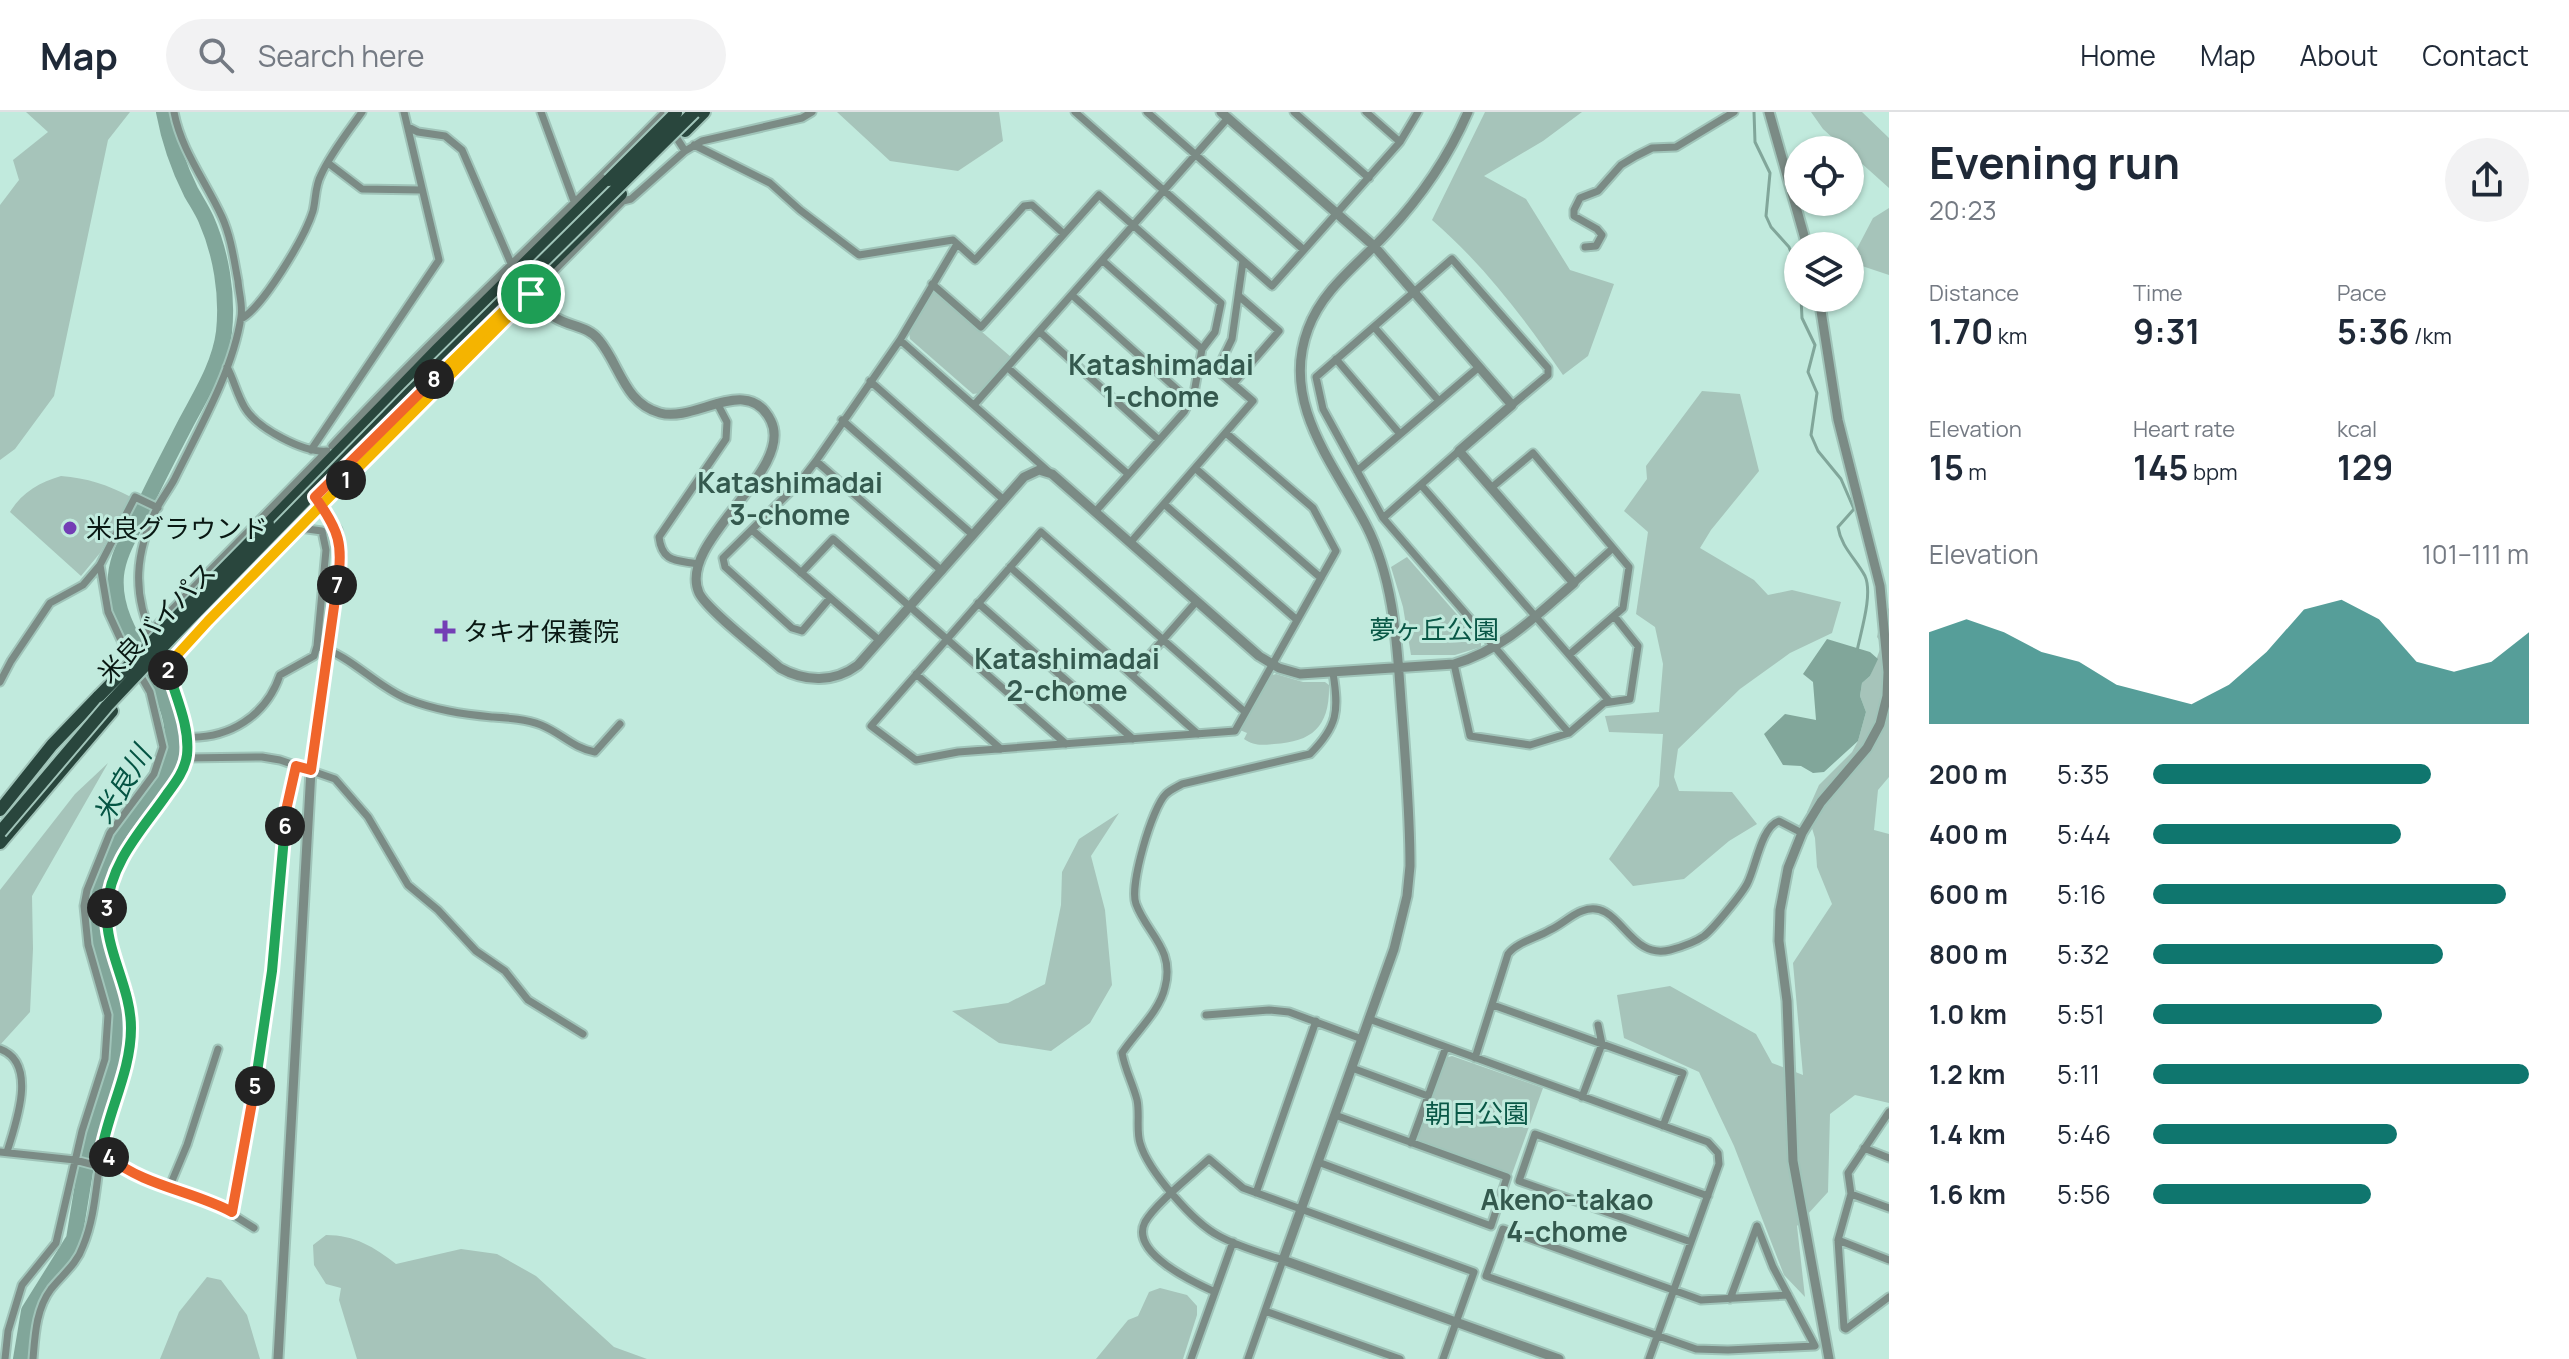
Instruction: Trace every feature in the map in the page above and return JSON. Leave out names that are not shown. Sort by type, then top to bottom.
[{"type":"main road","name":"米良バイパス","points":[[0,823],[72,737],[165,637],[680,112]]},
{"type":"main road","points":[[0,810],[52,745],[305,487],[333,450],[437,350],[514,270],[680,112]]},
{"type":"main road","name":"米良バイパス","points":[[0,832],[107,706],[172,637],[409,394],[694,112]]},
{"type":"main road","points":[[0,843],[176,640],[280,535],[319,502],[704,112]]},
{"type":"street","points":[[33,1359],[40,1308],[48,1293],[73,1265],[86,1238],[96,1165],[127,1066],[130,1001],[110,937],[107,900],[124,854],[177,780],[186,758],[187,737],[167,666],[141,611],[141,553],[156,507],[181,466],[227,367],[241,319],[235,259],[224,220],[184,143],[174,112]]},
{"type":"street","points":[[241,319],[260,302],[300,241],[312,211],[318,181],[362,112]]},
{"type":"street","points":[[311,450],[439,260],[404,112]]},
{"type":"street","points":[[541,112],[575,204]]},
{"type":"street","points":[[529,291],[623,201],[631,199],[694,145],[724,135],[802,118],[812,112]]},
{"type":"street","points":[[1075,112],[1272,286],[1400,142],[1418,112]]},
{"type":"street","points":[[1147,112],[1304,250]]},
{"type":"street","points":[[1294,112],[1369,178]]},
{"type":"street","points":[[1366,112],[1400,142]]},
{"type":"street","points":[[1250,1358],[1401,923],[1410,866],[1399,668],[1388,583],[1367,527],[1314,435],[1301,386],[1301,357],[1318,305],[1337,281],[1423,192],[1448,154],[1468,112]]},
{"type":"street","points":[[1585,247],[1596,246],[1602,235],[1574,216],[1580,198],[1598,191],[1621,165],[1636,156],[1652,148],[1676,147],[1734,112]]},
{"type":"street","points":[[1769,112],[1803,232]]},
{"type":"street","points":[[514,270],[662,114],[685,151]]},
{"type":"street","points":[[974,405],[1196,155],[1225,115],[1374,246],[1512,405]]},
{"type":"street","points":[[408,127],[418,132],[445,136],[462,150],[514,270],[529,291],[556,318],[582,327],[599,339],[628,390],[650,408],[680,415],[736,399],[755,404],[772,423],[775,442],[770,457],[698,564],[697,586],[706,603],[780,668],[819,679],[845,673],[858,665],[1030,473],[1041,470],[1052,474]]},
{"type":"street","points":[[694,145],[770,183],[859,255],[953,240],[975,260],[1024,206],[1032,205],[1064,234]]},
{"type":"street","points":[[328,163],[362,189],[422,190]]},
{"type":"street","points":[[932,284],[981,327],[1099,195],[1221,303],[1215,332],[1202,349],[1190,401],[1095,512]]},
{"type":"street","points":[[830,598],[802,631],[792,628],[725,567],[723,558],[799,483],[816,461],[900,340],[957,244]]},
{"type":"street","points":[[1383,518],[1548,375],[1548,368],[1452,259],[1316,377],[1323,409],[1383,518],[1569,733]]},
{"type":"street","points":[[1103,261],[1202,349]]},
{"type":"street","points":[[1130,543],[1253,401],[1217,370],[1232,339],[1243,261]]},
{"type":"street","points":[[1073,296],[1190,401]]},
{"type":"street","points":[[1233,384],[1279,331],[1240,297]]},
{"type":"street","points":[[1821,312],[1838,420],[1880,586],[1888,672],[1885,710],[1875,737],[1821,802],[1802,833],[1784,886],[1779,941],[1787,1001],[1793,1161],[1829,1359]]},
{"type":"street","points":[[1374,327],[1439,401]]},
{"type":"street","points":[[1041,333],[1159,440]]},
{"type":"street","points":[[900,340],[1272,665],[1292,673],[1454,664],[1474,658],[1495,647],[1535,616],[1613,548]]},
{"type":"street","points":[[1336,359],[1400,434]]},
{"type":"street","points":[[227,367],[247,411],[255,419],[283,439],[311,450],[333,450]]},
{"type":"street","points":[[1357,471],[1479,367]]},
{"type":"street","points":[[1008,368],[1128,474]]},
{"type":"street","points":[[870,381],[1004,500]]},
{"type":"street","points":[[698,564],[669,558],[663,552],[659,537],[726,439],[727,422],[717,403]]},
{"type":"street","points":[[842,420],[973,535]]},
{"type":"street","points":[[1226,433],[1313,508],[1336,551],[1235,731],[958,752],[916,760],[871,726],[1041,532],[1245,712]]},
{"type":"street","points":[[150,632],[333,450]]},
{"type":"street","points":[[1459,451],[1574,583]]},
{"type":"street","points":[[1491,488],[1533,453],[1629,567],[1623,608],[1569,655]]},
{"type":"street","points":[[816,461],[942,571]]},
{"type":"street","points":[[1195,468],[1321,578]]},
{"type":"street","points":[[1421,485],[1610,702]]},
{"type":"street","points":[[187,737],[218,736],[243,724],[272,696],[280,675],[314,656],[322,648],[341,548],[337,530],[305,487]]},
{"type":"street","points":[[0,682],[50,603],[83,585],[100,565],[135,497],[156,507]]},
{"type":"street","points":[[167,666],[300,528],[319,502]]},
{"type":"street","points":[[1164,504],[1297,620]]},
{"type":"street","points":[[278,1359],[326,550],[322,531],[300,528]]},
{"type":"street","points":[[752,530],[880,641]]},
{"type":"street","points":[[801,573],[833,539],[1066,744]]},
{"type":"street","points":[[5,1359],[8,1331],[22,1285],[56,1243],[94,1089],[105,1059],[109,1031],[107,1007],[88,945],[85,897],[110,833],[154,774],[163,747],[150,692],[108,612],[100,565]]},
{"type":"street","points":[[1010,567],[1198,734]]},
{"type":"street","points":[[1132,675],[1197,601]]},
{"type":"street","points":[[978,603],[1133,739]]},
{"type":"street","points":[[1454,664],[1470,736],[1530,745],[1569,733],[1604,703],[1630,699],[1638,646],[1614,616]]},
{"type":"street","points":[[322,648],[338,652],[405,698],[444,711],[540,724],[564,737],[574,747],[587,751],[595,752],[620,724]]},
{"type":"street","points":[[1333,673],[1337,697],[1335,721],[1310,754],[1182,784],[1166,794],[1157,808],[1133,894],[1136,906],[1167,958],[1165,988],[1150,1016],[1122,1053],[1140,1114],[1139,1142],[1152,1169],[1172,1194],[1208,1228],[1233,1242],[1559,1359]]},
{"type":"street","points":[[916,674],[1001,749]]},
{"type":"street","points":[[186,758],[244,755],[280,760],[335,779],[344,786],[379,833],[395,867],[408,885],[438,910],[476,951],[505,971],[528,1000],[583,1034]]},
{"type":"street","points":[[232,1212],[270,986],[287,806],[296,766]]},
{"type":"street","points":[[1475,1058],[1510,951],[1581,911],[1596,909],[1604,911],[1639,945],[1652,951],[1669,950],[1701,938],[1743,891],[1772,824],[1779,821],[1802,833]]},
{"type":"street","points":[[1493,1005],[1683,1073],[1663,1126]]},
{"type":"street","points":[[1206,1015],[1269,1010],[1289,1012],[1362,1039]]},
{"type":"street","points":[[1369,1019],[1708,1142],[1716,1149],[1719,1164],[1649,1359]]},
{"type":"street","points":[[1256,1193],[1316,1021]]},
{"type":"street","points":[[1582,1097],[1602,1044],[1598,1025]]},
{"type":"street","points":[[1411,1143],[1446,1047]]},
{"type":"street","points":[[0,1049],[13,1057],[20,1072],[21,1102],[4,1152],[96,1165]]},
{"type":"street","points":[[169,1188],[191,1133],[218,1049]]},
{"type":"street","points":[[1352,1068],[1428,1096]]},
{"type":"street","points":[[1889,1112],[1848,1173],[1851,1194],[1838,1240],[1844,1328],[1889,1297]]},
{"type":"street","points":[[1318,1162],[1491,1226],[1507,1177],[1335,1115]]},
{"type":"street","points":[[1691,1242],[1519,1181],[1535,1134],[1708,1196]]},
{"type":"street","points":[[1864,1148],[1889,1158]]},
{"type":"street","points":[[101,1154],[169,1188],[211,1201],[254,1228]]},
{"type":"street","points":[[1215,1292],[1173,1271],[1146,1244],[1143,1232],[1145,1222],[1209,1159],[1243,1188],[1474,1272],[1443,1359]]},
{"type":"street","points":[[1851,1194],[1889,1208]]},
{"type":"street","points":[[1730,1299],[1757,1226],[1773,1267],[1788,1295],[1815,1346],[1706,1350],[1486,1276],[1503,1229],[1701,1300],[1730,1299],[1788,1295]]},
{"type":"street","points":[[1838,1240],[1889,1260]]},
{"type":"street","points":[[1191,1359],[1233,1242]]},
{"type":"street","points":[[1265,1311],[1400,1359]]},
{"type":"green space","points":[[26,112],[130,112],[108,140],[54,396],[15,449],[0,460],[0,205],[19,180],[13,160],[48,132]]},
{"type":"green space","points":[[837,112],[999,112],[1003,141],[958,171],[890,161]]},
{"type":"green space","points":[[1485,112],[1582,112],[1543,141],[1484,176],[1526,199],[1570,270],[1614,284],[1588,356],[1563,375],[1502,293],[1469,255],[1432,220]]},
{"type":"green space","points":[[1811,112],[1862,112],[1889,138],[1889,188],[1864,166],[1864,136],[1831,136]]},
{"type":"green space","points":[[1889,208],[1889,275],[1864,267],[1864,235],[1873,218]]},
{"type":"green space","points":[[937,293],[1011,357],[980,393],[973,394],[910,339],[909,332],[931,294]]},
{"type":"green space","points":[[1702,391],[1740,394],[1759,471],[1700,548],[1754,580],[1768,595],[1792,590],[1841,602],[1832,633],[1790,653],[1740,689],[1678,749],[1674,777],[1679,791],[1732,792],[1757,824],[1729,841],[1684,879],[1633,886],[1609,859],[1659,786],[1663,734],[1609,732],[1605,716],[1659,712],[1663,664],[1655,627],[1636,614],[1648,532],[1624,511],[1647,479],[1646,466]]},
{"type":"green space","name":"米良グラウンド","points":[[61,476],[97,483],[131,497],[100,553],[81,576],[10,512],[32,489]]},
{"type":"green space","name":"夢ヶ丘公園","points":[[1407,557],[1481,642],[1481,647],[1455,655],[1411,655],[1403,607],[1391,567]]},
{"type":"green space","points":[[1889,608],[1889,777],[1878,790],[1874,830],[1889,834],[1889,1103],[1855,1095],[1830,1114],[1828,1192],[1797,1226],[1805,1297],[1784,1275],[1734,1146],[1699,1072],[1624,1038],[1617,995],[1670,986],[1756,1034],[1772,1063],[1803,1075],[1793,963],[1832,904],[1817,867],[1815,838],[1807,812],[1819,785],[1852,752],[1858,741],[1866,712],[1860,696],[1862,683],[1870,676],[1882,644],[1877,637],[1881,616]]},
{"type":"green space","points":[[1276,674],[1303,682],[1325,682],[1329,685],[1326,711],[1316,729],[1299,740],[1251,743],[1244,739],[1247,733],[1240,730],[1269,676]]},
{"type":"green space","points":[[108,763],[32,896],[30,1012],[0,1045],[0,890],[75,794]]},
{"type":"green space","points":[[1119,813],[1091,856],[1105,910],[1112,985],[1090,1023],[1051,1051],[999,1043],[952,1011],[1008,1003],[1045,984],[1061,905],[1062,872],[1079,839]]},
{"type":"green space","name":"朝日公園","points":[[1452,1056],[1543,1088],[1512,1174],[1416,1139],[1445,1058]]},
{"type":"green space","points":[[326,1235],[364,1243],[396,1264],[461,1249],[497,1254],[536,1276],[614,1347],[647,1359],[357,1359],[339,1300],[341,1288],[326,1284],[314,1265],[313,1245]]},
{"type":"green space","points":[[207,1277],[221,1280],[247,1315],[260,1359],[160,1359],[179,1312]]},
{"type":"green space","points":[[1160,1288],[1187,1295],[1197,1306],[1183,1359],[1096,1359],[1128,1320],[1138,1316],[1149,1292]]},
{"type":"shaded area","points":[[1827,639],[1870,652],[1878,659],[1870,676],[1862,683],[1860,696],[1866,712],[1858,741],[1824,772],[1813,773],[1801,766],[1783,765],[1764,734],[1785,714],[1816,720],[1813,682],[1803,674]]},
{"type":"waterway","name":"米良川","points":[[21,1359],[29,1311],[74,1239],[92,1129],[115,1049],[114,1001],[101,965],[93,899],[116,839],[158,784],[172,751],[172,727],[167,705],[134,642],[117,598],[117,568],[121,553],[210,378],[224,332],[224,289],[216,246],[179,163],[164,112]]},
{"type":"waterway","points":[[1754,112],[1755,142],[1770,173],[1766,216],[1784,241]]},
{"type":"waterway","points":[[1802,312],[1815,345],[1808,372],[1817,393],[1811,435],[1818,451],[1841,479],[1854,509],[1838,527],[1842,541],[1867,584],[1866,613],[1857,651]]},
{"type":"place","name":"米良グラウンド","points":[[70,528]]},
{"type":"place","name":"タキオ保養院","points":[[445,631]]},
{"type":"district","name":"Katashimadai 1-chome","points":[[1161,380]]},
{"type":"district","name":"Katashimadai 3-chome","points":[[790,498]]},
{"type":"district","name":"Katashimadai 2-chome","points":[[1067,674]]},
{"type":"district","name":"Akeno-takao 4-chome","points":[[1567,1215]]},
{"type":"route","points":[[531,294],[429,395],[322,506],[208,621],[167,666],[187,737],[186,758],[177,780],[124,854],[107,900],[110,937],[130,1001],[131,1030],[125,1075],[108,1120],[101,1154],[137,1174],[211,1201],[232,1212],[253,1101],[272,971],[287,806],[296,766],[311,770],[341,564],[337,530],[331,519],[322,506],[315,497],[527,288],[531,294]]}]
